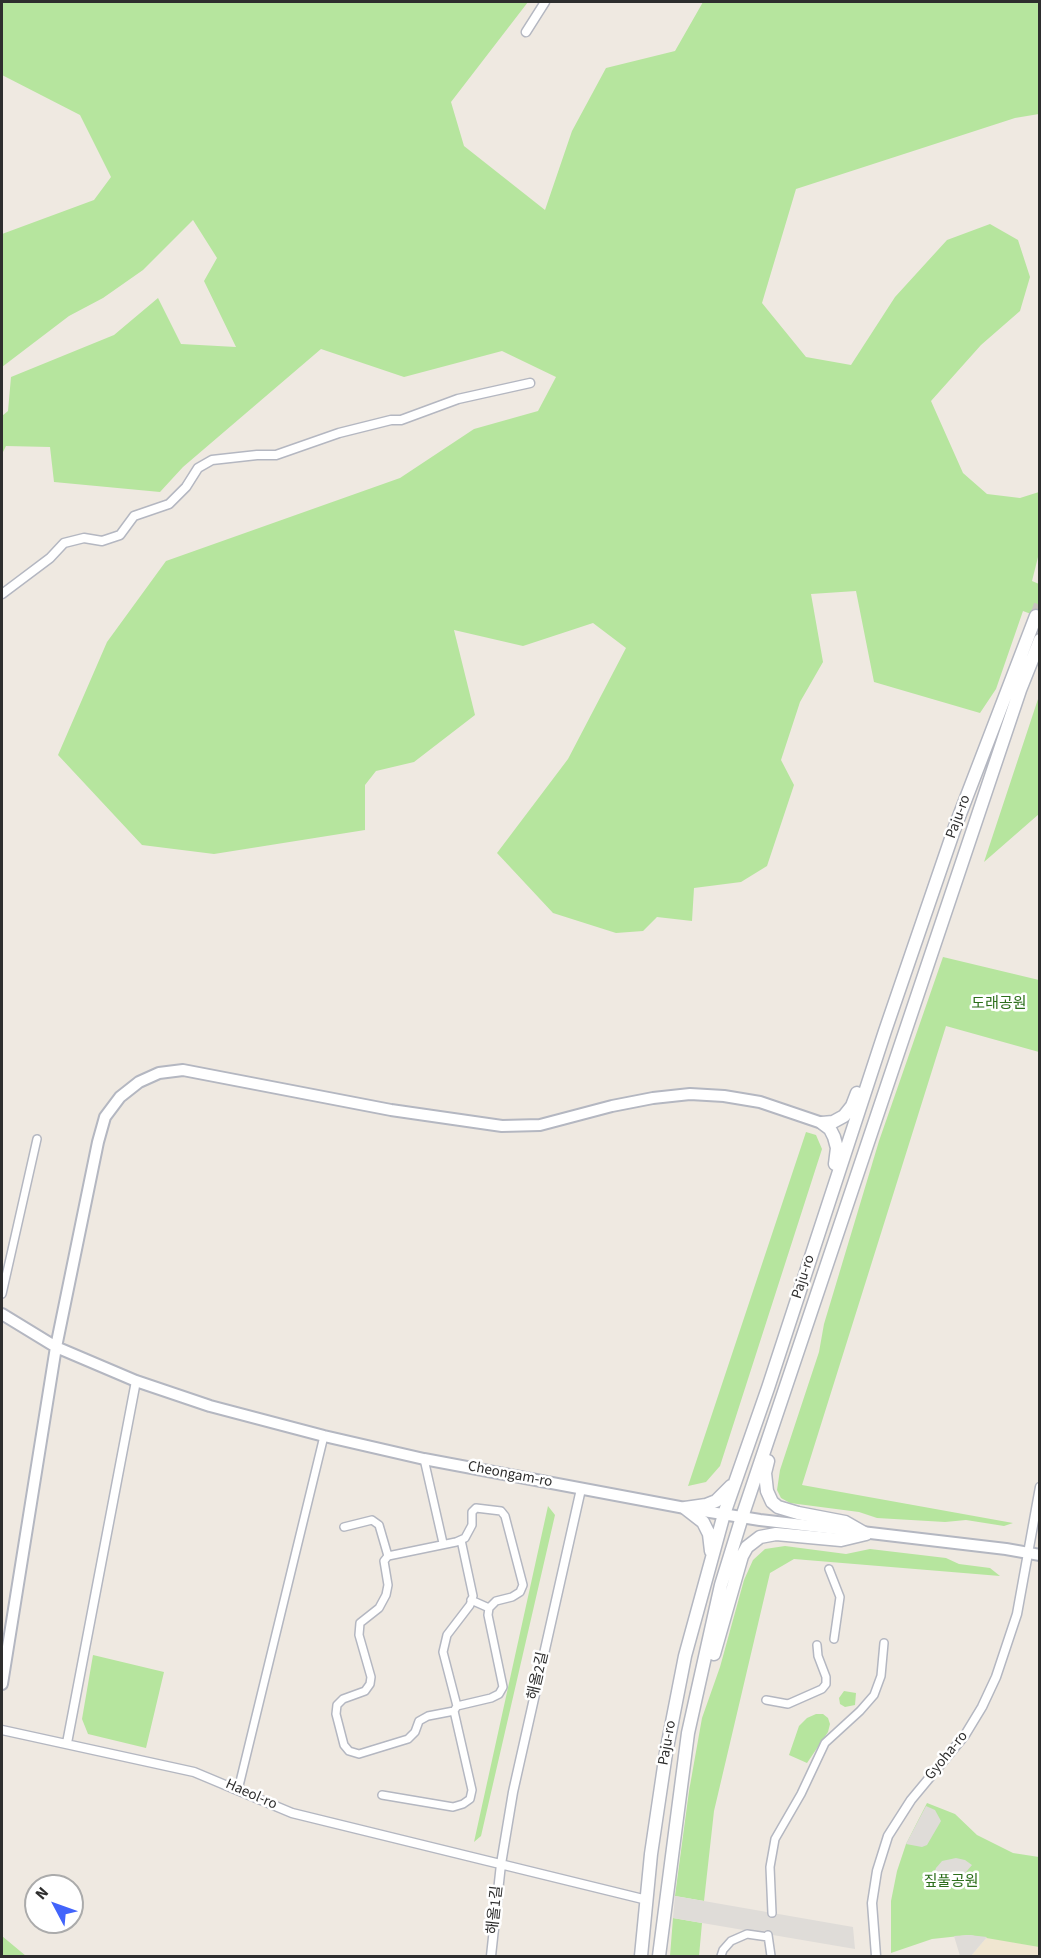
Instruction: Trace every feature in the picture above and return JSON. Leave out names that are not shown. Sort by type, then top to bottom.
[{"type":"main road","name":"Paju-ro","points":[[641,1956],[646,1900],[666,1753],[685,1656],[724,1514],[955,828],[1036,616]]},
{"type":"main road","name":"Paju-ro","points":[[659,1956],[688,1733],[722,1585],[742,1517],[1020,690],[1040,640]]},
{"type":"main road","points":[[822,1123],[833,1122],[844,1116],[852,1106],[868,1059],[881,1044]]},
{"type":"main road","points":[[822,1123],[830,1129],[837,1148],[831,1176],[832,1194]]},
{"type":"main road","points":[[800,1346],[788,1399],[765,1473],[767,1491],[772,1502],[778,1507],[846,1522],[866,1534]]},
{"type":"main road","points":[[685,1508],[716,1501],[732,1485],[739,1472]]},
{"type":"main road","points":[[685,1508],[703,1522],[709,1534],[710,1564]]},
{"type":"main road","points":[[697,1694],[711,1665],[742,1556],[747,1547],[760,1537],[776,1534],[841,1540],[866,1534]]},
{"type":"street","points":[[526,32],[546,2]]},
{"type":"street","points":[[2,594],[50,558],[64,543],[84,538],[102,541],[120,536],[134,516],[170,504],[186,488],[198,468],[212,460],[276,455],[339,433],[391,420],[401,420],[458,399],[530,383]]},
{"type":"street","points":[[2,1684],[56,1347],[98,1142],[105,1117],[120,1097],[139,1082],[159,1073],[183,1071],[391,1110],[502,1126],[540,1125],[612,1106],[652,1098],[690,1094],[724,1096],[760,1102],[822,1123]]},
{"type":"street","points":[[2,1294],[37,1139]]},
{"type":"street","name":"Cheongam-ro","points":[[2,1314],[56,1347],[136,1381],[210,1407],[324,1436],[424,1459],[685,1508],[866,1534],[930,1539],[1040,1555]]},
{"type":"street","points":[[67,1743],[136,1381]]},
{"type":"street","points":[[238,1790],[324,1436]]},
{"type":"street","points":[[424,1459],[443,1543]]},
{"type":"street","name":"해올2길","points":[[501,1864],[513,1792],[581,1489]]},
{"type":"street","name":"Gyoha-ro","points":[[876,1956],[872,1903],[877,1871],[888,1836],[911,1800],[965,1735],[996,1677],[1017,1614],[1039,1490]]},
{"type":"street","points":[[476,1508],[501,1511],[505,1516],[523,1585],[520,1592],[512,1597],[496,1601],[489,1608],[488,1615],[503,1687],[499,1694],[491,1698],[428,1716],[419,1721],[415,1732],[408,1739],[359,1754],[349,1751],[344,1745],[336,1714],[337,1705],[343,1699],[365,1691],[370,1684],[371,1677],[358,1635],[360,1623],[379,1608],[386,1595],[388,1585],[384,1561],[388,1556],[461,1540],[465,1538],[472,1525],[472,1512],[476,1508]]},
{"type":"street","points":[[344,1527],[372,1520],[379,1525],[388,1556]]},
{"type":"street","points":[[382,1795],[453,1807],[470,1799],[472,1790],[442,1652],[443,1644],[473,1596],[461,1540]]},
{"type":"street","points":[[829,1569],[840,1597],[834,1639]]},
{"type":"street","points":[[471,1600],[489,1608]]},
{"type":"street","points":[[772,1913],[770,1867],[775,1839],[801,1794],[825,1743],[860,1712],[874,1695],[881,1676],[884,1643]]},
{"type":"street","points":[[766,1700],[788,1704],[822,1689],[826,1684],[826,1677],[818,1656],[817,1645]]},
{"type":"street","name":"Haeol-ro","points":[[2,1730],[194,1772],[292,1813],[646,1900]]},
{"type":"street","name":"해올1길","points":[[490,1956],[501,1864]]},
{"type":"street","points":[[721,1956],[731,1941],[747,1935],[768,1936],[771,1956]]},
{"type":"shaded area","points":[[926,1806],[935,1810],[941,1821],[927,1845],[922,1847],[906,1844]]},
{"type":"shaded area","points":[[956,1858],[972,1865],[960,1879],[934,1874],[942,1861]]},
{"type":"shaded area","points":[[675,1896],[853,1927],[855,1949],[673,1918]]},
{"type":"shaded area","points":[[954,1936],[987,1937],[971,1956],[960,1956]]},
{"type":"shaded area","points":[[987,1937],[1039,1947],[1039,1956],[971,1956]]},
{"type":"green space","points":[[2,2],[528,2],[451,102],[464,146],[545,210],[572,131],[606,68],[675,51],[703,2],[1039,2],[1039,114],[1015,118],[796,189],[762,303],[806,357],[851,365],[895,297],[947,240],[990,224],[1018,240],[1030,277],[1020,311],[981,345],[931,401],[963,473],[987,494],[1020,498],[1039,492],[1039,553],[1032,581],[1039,584],[1039,617],[1023,611],[996,689],[980,713],[874,682],[856,591],[811,594],[823,662],[800,702],[781,760],[794,785],[767,866],[741,882],[694,888],[692,921],[657,917],[643,931],[616,933],[553,913],[497,853],[568,759],[626,648],[593,623],[523,646],[454,630],[475,715],[414,762],[376,771],[365,785],[365,830],[214,854],[142,845],[58,755],[107,642],[166,561],[400,478],[474,429],[538,411],[556,377],[502,351],[404,377],[321,349],[183,467],[160,492],[54,482],[50,447],[6,446],[2,454],[2,416],[8,411],[11,377],[114,335],[158,298],[181,344],[236,347],[204,281],[217,258],[193,220],[143,270],[103,298],[69,316],[2,367],[2,234],[94,200],[111,177],[80,115],[2,75]]},
{"type":"green space","points":[[1039,696],[1039,814],[984,862]]},
{"type":"green space","name":"도래공원","points":[[943,957],[1039,980],[1039,1052],[946,1026],[802,1485],[1013,1523],[1004,1526],[966,1520],[945,1522],[877,1518],[859,1512],[790,1503],[781,1498],[777,1490],[780,1470],[819,1352],[824,1324],[879,1141]]},
{"type":"green space","points":[[806,1132],[816,1135],[822,1149],[720,1466],[706,1482],[688,1486]]},
{"type":"green space","points":[[548,1506],[555,1515],[481,1836],[474,1842]]},
{"type":"green space","points":[[785,1546],[846,1554],[870,1549],[946,1558],[959,1564],[990,1568],[1000,1576],[794,1559],[770,1573],[714,1811],[704,1901],[675,1896],[689,1791],[702,1718],[720,1667],[744,1580],[753,1560],[765,1549]]},
{"type":"green space","points":[[93,1655],[164,1672],[146,1748],[88,1734],[82,1719]]},
{"type":"green space","points":[[844,1691],[856,1693],[855,1705],[845,1707],[840,1704],[839,1698]]},
{"type":"green space","points":[[823,1714],[828,1718],[830,1724],[828,1732],[807,1763],[789,1755],[799,1726],[807,1718]]},
{"type":"green space","name":"짚풀공원","points":[[927,1803],[955,1814],[977,1835],[1013,1853],[1039,1857],[1039,1947],[969,1935],[932,1939],[891,1953],[891,1901],[897,1871],[906,1844]]},
{"type":"green space","points":[[673,1918],[702,1923],[699,1956],[670,1956]]},
{"type":"green space","points":[[2,1936],[26,1956],[2,1956]]},
{"type":"tunnel","points":[[1036,616],[1040,604]]}]
